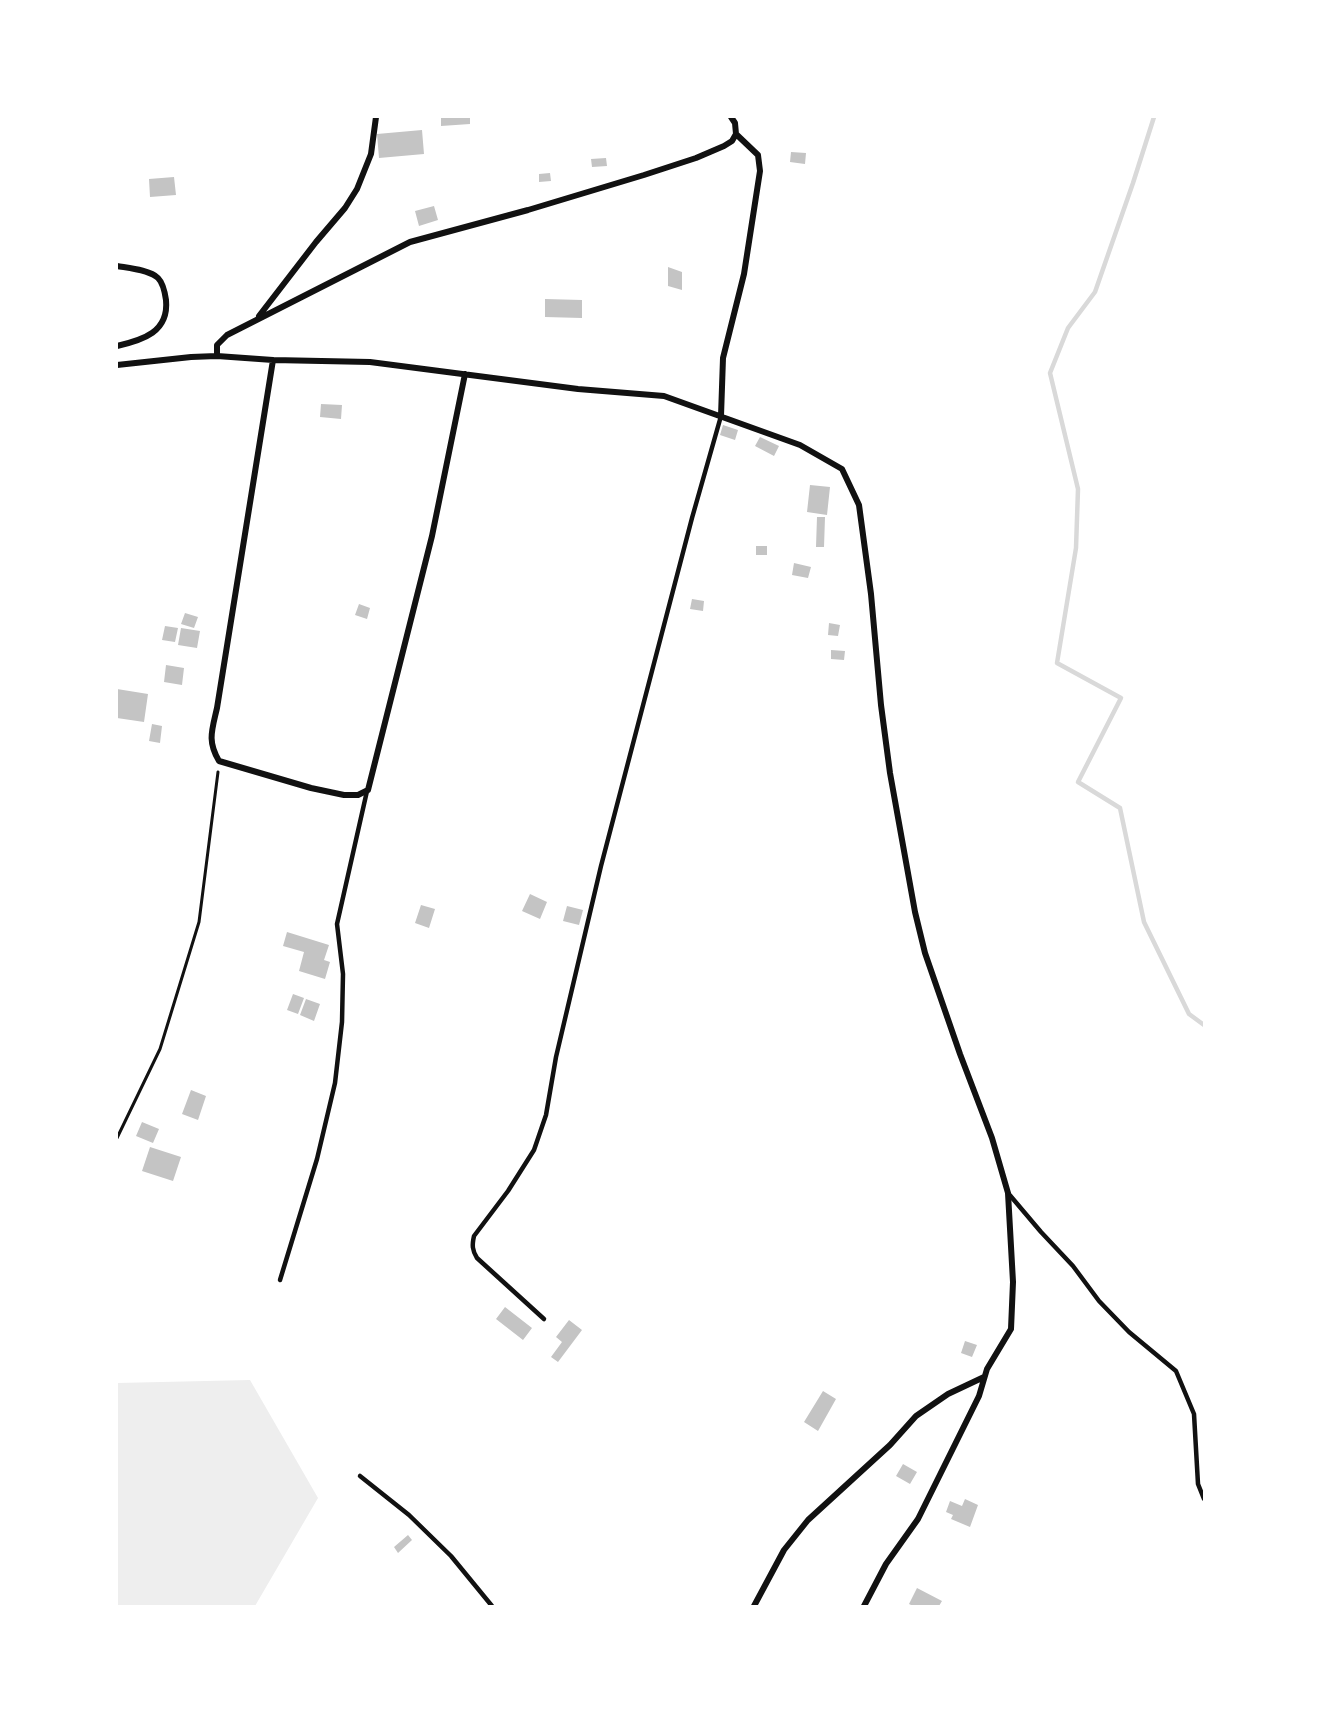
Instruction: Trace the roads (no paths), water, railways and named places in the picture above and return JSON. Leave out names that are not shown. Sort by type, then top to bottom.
[{"type":"street","points":[[257,319],[345,208],[357,189],[371,154],[376,117]]},
{"type":"street","points":[[217,356],[217,345],[226,334],[410,242],[644,175],[724,146],[732,141],[736,134],[735,123],[731,117]]},
{"type":"street","points":[[721,416],[723,358],[744,274],[760,171],[758,155],[736,134]]},
{"type":"street","points":[[117,266],[144,271],[157,278],[164,291],[166,304],[165,319],[154,333],[117,346]]},
{"type":"street","points":[[117,365],[217,356],[273,360],[370,362],[579,389],[664,396],[800,445],[842,469],[859,505],[871,594],[880,705],[915,912],[925,953],[992,1138],[1008,1193],[1013,1282],[1011,1329],[987,1369],[979,1396],[918,1519],[886,1564],[864,1606]]},
{"type":"street","points":[[273,360],[211,734],[213,750],[219,761],[311,788],[344,795],[358,795],[368,790],[432,536],[465,374]]},
{"type":"street","points":[[754,1606],[784,1550],[808,1520],[891,1445],[916,1416],[948,1394],[984,1377]]},
{"type":"lane","points":[[544,1319],[477,1258],[472,1244],[474,1236],[508,1191],[534,1150],[546,1115],[556,1057],[601,866],[689,529],[721,416]]},
{"type":"lane","points":[[280,1280],[317,1159],[335,1083],[342,1022],[343,974],[337,924],[368,790]]},
{"type":"lane","points":[[1008,1193],[1073,1266],[1114,1317],[1176,1371],[1194,1414],[1198,1485],[1204,1499]]},
{"type":"lane","points":[[360,1476],[410,1515],[451,1556],[492,1606]]},
{"type":"waterway","points":[[1154,117],[1095,292],[1068,328],[1050,373],[1078,489],[1076,548],[1057,663],[1121,698],[1078,782],[1120,808],[1144,922],[1189,1014],[1204,1025]]}]
